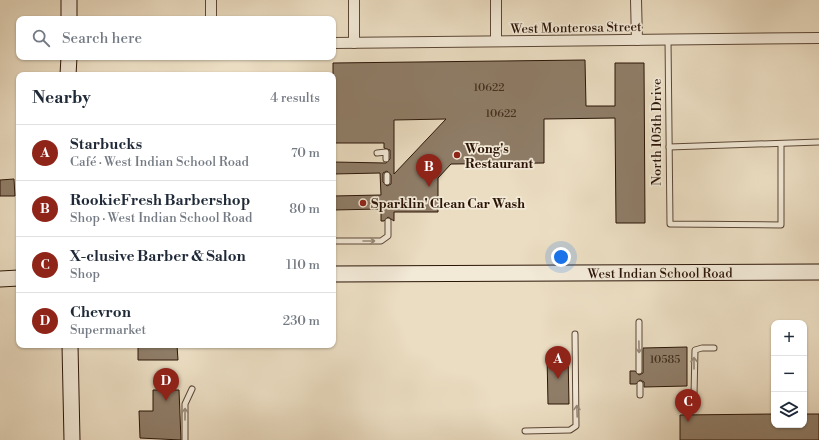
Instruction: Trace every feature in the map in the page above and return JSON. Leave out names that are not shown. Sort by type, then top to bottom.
[{"type":"main road","points":[[69,0],[69,16]]},
{"type":"main road","points":[[68,60],[68,72]]},
{"type":"main road","name":"West Indian School Road","points":[[336,274],[819,272]]},
{"type":"main road","points":[[0,279],[16,278]]},
{"type":"main road","points":[[70,348],[72,440]]},
{"type":"street","points":[[211,0],[211,16]]},
{"type":"street","points":[[354,0],[354,43]]},
{"type":"street","points":[[496,0],[496,41]]},
{"type":"street","points":[[636,0],[637,40]]},
{"type":"street","name":"West Monterosa Street","points":[[336,43],[819,38]]},
{"type":"lane","name":"North 105th Drive","points":[[668,39],[670,224],[781,225],[781,144]]},
{"type":"lane","points":[[669,147],[819,142]]},
{"type":"lane","points":[[377,153],[386,152],[386,159]]},
{"type":"lane","points":[[387,174],[387,182]]},
{"type":"lane","points":[[336,241],[381,241],[388,236],[388,221]]},
{"type":"lane","points":[[639,322],[639,371]]},
{"type":"lane","points":[[525,431],[570,430],[576,426],[575,334]]},
{"type":"lane","points":[[694,395],[695,350],[702,348],[714,348]]},
{"type":"lane","points":[[640,384],[640,395]]},
{"type":"lane","points":[[185,440],[185,404],[192,389]]},
{"type":"building","points":[[585,60],[586,106],[615,106],[615,63],[644,63],[645,223],[616,223],[615,118],[544,119],[544,163],[451,164],[438,178],[438,212],[394,212],[394,221],[388,217],[384,221],[381,221],[381,209],[336,210],[336,196],[381,195],[380,173],[336,174],[336,162],[386,163],[390,159],[390,150],[384,148],[384,143],[336,143],[336,72],[333,72],[333,63]],"holes":[[[446,119],[394,174],[394,120]],[[387,171],[391,175],[391,184],[387,186],[383,182],[383,173]]]},
{"type":"building","points":[[14,179],[15,196],[0,196],[0,180]]},
{"type":"building","points":[[687,347],[687,386],[644,387],[644,382],[640,380],[636,384],[630,384],[630,371],[635,371],[639,375],[643,373],[643,348]]},
{"type":"building","points":[[138,348],[177,348],[178,360],[138,360]]},
{"type":"building","points":[[568,354],[569,404],[548,404],[547,355]]},
{"type":"building","points":[[153,390],[179,390],[181,440],[140,438],[139,411],[153,411]]},
{"type":"building","points":[[771,414],[771,428],[807,428],[807,414],[819,414],[819,440],[680,440],[680,415]]},
{"type":"place","name":"Wong's Restaurant","points":[[457,155]]},
{"type":"place","name":"RookieFresh Barbershop","points":[[429,187]]},
{"type":"place","name":"Sparklin' Clean Car Wash","points":[[363,203]]},
{"type":"place","name":"Starbucks","points":[[558,379]]},
{"type":"place","name":"Chevron","points":[[166,401]]},
{"type":"place","name":"X-clusive Barber & Salon","points":[[688,422]]}]
